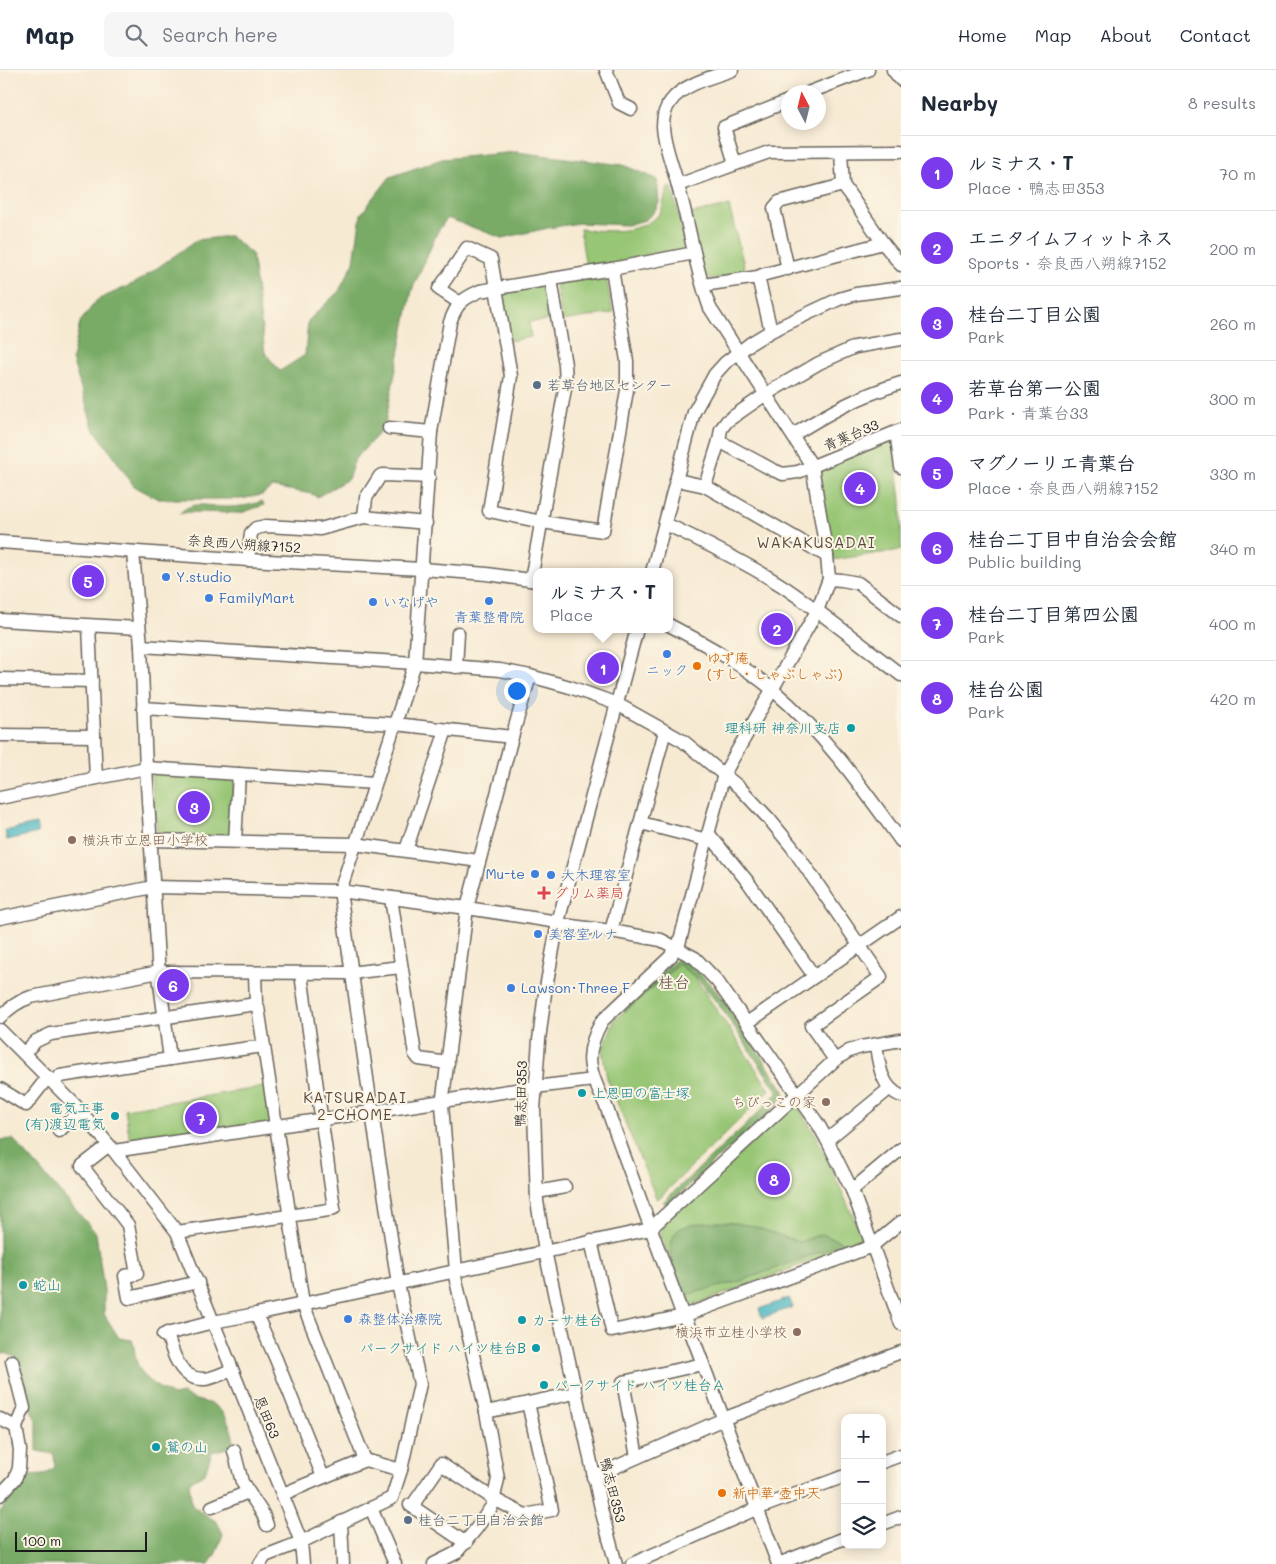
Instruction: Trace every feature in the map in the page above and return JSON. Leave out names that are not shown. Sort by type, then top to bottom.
[{"type":"street","points":[[606,70],[619,103],[632,109]]},
{"type":"street","points":[[732,70],[690,86],[678,93],[670,101],[664,115],[664,128],[705,297],[710,308],[812,466],[829,579],[818,611],[724,774],[679,944],[674,946],[671,956],[602,1021],[595,1034],[590,1053],[594,1080],[606,1106],[683,1316],[703,1364],[778,1564],[841,1540]]},
{"type":"street","points":[[826,86],[868,70]]},
{"type":"street","points":[[893,70],[901,80]]},
{"type":"street","points":[[735,164],[724,128],[781,104]]},
{"type":"street","points":[[678,185],[769,152],[840,152],[899,155]]},
{"type":"street","points":[[840,152],[843,185],[883,243],[901,265]]},
{"type":"street","points":[[788,269],[774,208],[779,202],[843,185]]},
{"type":"street","points":[[703,285],[758,277],[883,243]]},
{"type":"street","points":[[460,303],[439,289],[466,248],[491,259],[511,376],[489,511],[542,522],[603,531],[627,390],[627,361],[612,269]]},
{"type":"street","points":[[260,1564],[265,1556],[301,1542],[395,1497],[420,1384],[398,1284],[340,892],[415,663],[432,432],[450,322],[454,312],[465,297],[480,291],[694,253]]},
{"type":"street","points":[[758,277],[771,331]]},
{"type":"street","points":[[536,568],[566,383],[565,365],[551,279]]},
{"type":"street","points":[[653,568],[694,412],[715,374],[738,352],[771,331],[839,299],[856,294],[901,288]]},
{"type":"street","points":[[705,486],[721,429],[727,421],[766,394],[819,363],[855,347],[901,339]]},
{"type":"street","points":[[793,435],[840,406],[876,390],[901,383]]},
{"type":"street","points":[[389,428],[432,432]]},
{"type":"street","points":[[899,431],[901,467]]},
{"type":"street","name":"青葉台33","points":[[719,441],[783,474],[798,472],[899,431]]},
{"type":"street","points":[[364,517],[366,498],[380,476],[429,477]]},
{"type":"street","points":[[677,480],[705,486],[827,556]]},
{"type":"street","points":[[248,560],[251,533],[256,528],[266,526],[320,529],[364,517],[426,522]]},
{"type":"street","points":[[666,524],[744,563],[784,587],[901,675]]},
{"type":"street","name":"奈良西八朔線7152","points":[[0,542],[248,560],[422,569],[487,574],[533,581]]},
{"type":"street","points":[[133,552],[141,646],[146,768],[159,972],[170,1059]]},
{"type":"street","points":[[829,579],[858,583],[901,616]]},
{"type":"street","points":[[0,624],[0,620],[138,628]]},
{"type":"street","points":[[89,626],[96,778]]},
{"type":"street","points":[[673,627],[710,647],[772,689],[844,762],[901,841]]},
{"type":"street","points":[[456,667],[458,633]]},
{"type":"street","name":"鴨志田353","points":[[616,1564],[593,1477],[545,1251],[537,1192],[534,1110],[545,993],[558,922],[636,633]]},
{"type":"street","points":[[141,646],[500,670],[570,687],[617,704],[683,740],[740,788],[770,820],[792,847],[881,977],[810,1026],[835,1060]]},
{"type":"street","points":[[440,1563],[456,1553],[466,1543],[492,1506],[498,1479],[486,1412],[455,1276],[442,1105],[467,908],[530,676]]},
{"type":"street","points":[[0,679],[92,681]]},
{"type":"street","points":[[143,708],[396,724],[512,737]]},
{"type":"street","points":[[406,850],[446,730]]},
{"type":"street","points":[[611,931],[665,731]]},
{"type":"street","points":[[0,735],[94,736]]},
{"type":"street","points":[[0,798],[146,768],[375,783]]},
{"type":"street","points":[[235,842],[239,774]]},
{"type":"street","points":[[641,823],[708,836],[748,882],[814,976]]},
{"type":"street","points":[[150,840],[356,844],[479,861]]},
{"type":"street","points":[[0,918],[153,887],[340,892],[558,922],[563,925],[660,940],[674,946],[695,958],[712,975],[797,1094],[827,1140],[852,1190],[901,1324]]},
{"type":"street","points":[[391,898],[415,1054],[420,1059],[448,1063]]},
{"type":"street","points":[[747,1023],[901,916]]},
{"type":"street","points":[[0,1017],[17,1003],[31,997],[159,972],[351,973],[401,967]]},
{"type":"street","points":[[255,973],[256,1004],[303,1304],[365,1460]]},
{"type":"street","points":[[177,1232],[334,1208],[301,974]]},
{"type":"street","points":[[24,1053],[36,1041],[51,1034],[256,1004]]},
{"type":"street","name":"恩田63","points":[[0,1030],[80,1110],[177,1232],[283,1494],[301,1542],[303,1564]]},
{"type":"street","points":[[232,1370],[206,1379],[194,1377],[185,1371],[175,1358],[165,1334],[213,1322],[398,1284],[432,1275],[456,1272],[646,1230],[651,1228],[835,1060],[849,1051],[861,1047],[876,1046],[901,1040]]},
{"type":"street","points":[[0,1089],[26,1105],[51,1079],[60,1076],[264,1046]]},
{"type":"street","points":[[876,1046],[879,1069],[889,1089],[901,1096]]},
{"type":"street","points":[[198,1282],[129,1298],[125,1276],[137,1274],[128,1225],[82,1166],[111,1148],[372,1113],[535,1087],[594,1080]]},
{"type":"street","points":[[827,1140],[889,1089]]},
{"type":"street","points":[[61,1125],[80,1110]]},
{"type":"street","points":[[852,1190],[901,1149]]},
{"type":"street","points":[[537,1192],[565,1187]]},
{"type":"street","points":[[591,1241],[612,1331],[683,1316],[872,1246],[901,1222]]},
{"type":"street","points":[[256,1314],[323,1477]]},
{"type":"street","points":[[593,1477],[782,1396],[901,1352]]},
{"type":"street","points":[[3,1488],[14,1479],[19,1468],[20,1450],[16,1427],[24,1408],[12,1361]]},
{"type":"street","points":[[638,1457],[623,1382],[703,1364]]},
{"type":"street","points":[[486,1412],[575,1393]]},
{"type":"street","points":[[466,1543],[411,1505],[441,1464],[494,1499],[525,1515],[552,1510],[528,1403]]},
{"type":"street","points":[[0,1419],[16,1427]]},
{"type":"street","points":[[234,1451],[242,1482],[263,1514],[267,1525]]},
{"type":"street","points":[[886,1461],[901,1455]]},
{"type":"street","points":[[283,1494],[365,1460],[401,1470]]},
{"type":"street","points":[[632,1564],[756,1509],[841,1477]]},
{"type":"street","points":[[212,1507],[248,1492]]},
{"type":"street","points":[[371,1508],[396,1564]]},
{"type":"street","points":[[886,1523],[901,1517]]},
{"type":"street","points":[[341,1522],[343,1564]]},
{"type":"green space","points":[[516,152],[623,165],[657,179],[659,203],[654,212],[645,220],[627,225],[579,223],[502,238],[447,218],[437,233],[412,290],[384,428],[355,459],[348,479],[317,497],[312,494],[272,487],[262,495],[240,499],[158,499],[134,486],[93,427],[72,359],[80,322],[97,300],[137,282],[197,240],[230,236],[252,254],[265,353],[280,371],[305,355],[308,321],[339,291],[354,262],[361,214],[390,177],[442,159]]},
{"type":"green space","points":[[669,187],[672,188],[687,251],[586,268],[580,229],[619,231],[647,223],[660,213]]},
{"type":"green space","points":[[729,206],[746,273],[712,279],[703,274],[690,214]]},
{"type":"green space","points":[[601,276],[606,278],[613,313],[562,321],[556,286],[562,282]]},
{"type":"green space","points":[[542,285],[546,289],[552,320],[529,322],[531,337],[510,341],[501,296],[508,291]]},
{"type":"green space","points":[[886,441],[894,444],[901,502],[901,550],[832,560],[819,474],[822,467]]},
{"type":"green space","points":[[262,501],[264,505],[241,513],[189,512],[179,514],[194,505],[233,507]]},
{"type":"green space","points":[[154,772],[229,778],[235,782],[231,833],[226,838],[162,835],[157,831],[151,778]]},
{"type":"green space","points":[[678,958],[693,967],[722,998],[783,1089],[785,1095],[767,1115],[667,1205],[663,1202],[778,1092],[721,1008],[699,980],[678,964],[626,1011],[621,1010]]},
{"type":"green space","points":[[680,964],[690,970],[770,1090],[657,1200],[607,1078],[602,1050],[615,1019]]},
{"type":"green space","points":[[270,1086],[276,1126],[131,1149],[125,1109]]},
{"type":"green space","points":[[796,1104],[816,1135],[863,1238],[856,1244],[697,1304],[687,1304],[660,1234],[663,1222]]},
{"type":"green space","points":[[13,1139],[96,1233],[104,1290],[104,1314],[119,1338],[132,1340],[136,1360],[142,1373],[150,1382],[173,1396],[183,1394],[192,1399],[215,1405],[228,1421],[234,1446],[212,1452],[205,1473],[189,1482],[192,1506],[217,1522],[223,1534],[216,1553],[209,1564],[0,1564],[0,1512],[26,1476],[44,1475],[55,1467],[54,1454],[37,1451],[37,1422],[27,1401],[19,1359],[6,1353],[0,1353],[0,1140]]},
{"type":"green space","points":[[728,1222],[753,1226],[799,1242],[822,1234],[845,1243],[741,1281],[690,1294],[679,1290],[671,1250],[674,1236],[678,1230],[688,1225]]},
{"type":"water","points":[[36,824],[38,833],[7,840],[5,831]]},
{"type":"water","points":[[789,1298],[793,1307],[762,1318],[759,1309]]},
{"type":"place","name":"若草台地区センター","points":[[537,385]]},
{"type":"place","name":"若草台第一公園","points":[[860,488]]},
{"type":"place","name":"Y.studio","points":[[166,577]]},
{"type":"place","name":"マグノーリエ青葉台","points":[[88,581]]},
{"type":"place","name":"FamilyMart","points":[[209,598]]},
{"type":"place","name":"青葉整骨院","points":[[489,601]]},
{"type":"place","name":"いなげや","points":[[373,602]]},
{"type":"place","name":"エニタイムフィットネス","points":[[777,629]]},
{"type":"place","name":"ニック","points":[[667,654]]},
{"type":"place","name":"ゆず庵 (すし・しゃぶしゃぶ)","points":[[697,666]]},
{"type":"place","name":"ルミナス・T","points":[[603,668]]},
{"type":"place","name":"理科研 神奈川支店","points":[[851,728]]},
{"type":"place","name":"桂台二丁目公園","points":[[194,807]]},
{"type":"place","name":"横浜市立恩田小学校","points":[[72,840]]},
{"type":"place","name":"Mu-te","points":[[535,874]]},
{"type":"place","name":"大木理容室","points":[[551,875]]},
{"type":"place","name":"グリム薬局","points":[[544,893]]},
{"type":"place","name":"美容室ルナ","points":[[538,934]]},
{"type":"place","name":"桂台二丁目中自治会会館","points":[[173,985]]},
{"type":"place","name":"Lawson･Three F","points":[[511,988]]},
{"type":"place","name":"上恩田の富士塚","points":[[582,1093]]},
{"type":"place","name":"ちびっこの家","points":[[826,1102]]},
{"type":"place","name":"電気工事 (有)渡辺電気","points":[[115,1116]]},
{"type":"place","name":"桂台二丁目第四公園","points":[[201,1118]]},
{"type":"place","name":"桂台公園","points":[[774,1179]]},
{"type":"place","name":"蛇山","points":[[23,1285]]},
{"type":"place","name":"森整体治療院","points":[[348,1319]]},
{"type":"place","name":"カーサ桂台","points":[[522,1320]]},
{"type":"place","name":"横浜市立桂小学校","points":[[797,1332]]},
{"type":"place","name":"パークサイド ハイツ桂台B","points":[[536,1348]]},
{"type":"place","name":"パークサイド ハイツ桂台Ａ","points":[[544,1385]]},
{"type":"place","name":"鷲の山","points":[[156,1447]]},
{"type":"place","name":"新中華 壺中天","points":[[722,1493]]},
{"type":"place","name":"桂台二丁目自治会館","points":[[408,1520]]},
{"type":"district","name":"WAKAKUSADAI","points":[[816,543]]},
{"type":"district","name":"桂台","points":[[674,982]]},
{"type":"district","name":"KATSURADAI 2-CHOME","points":[[355,1106]]}]
